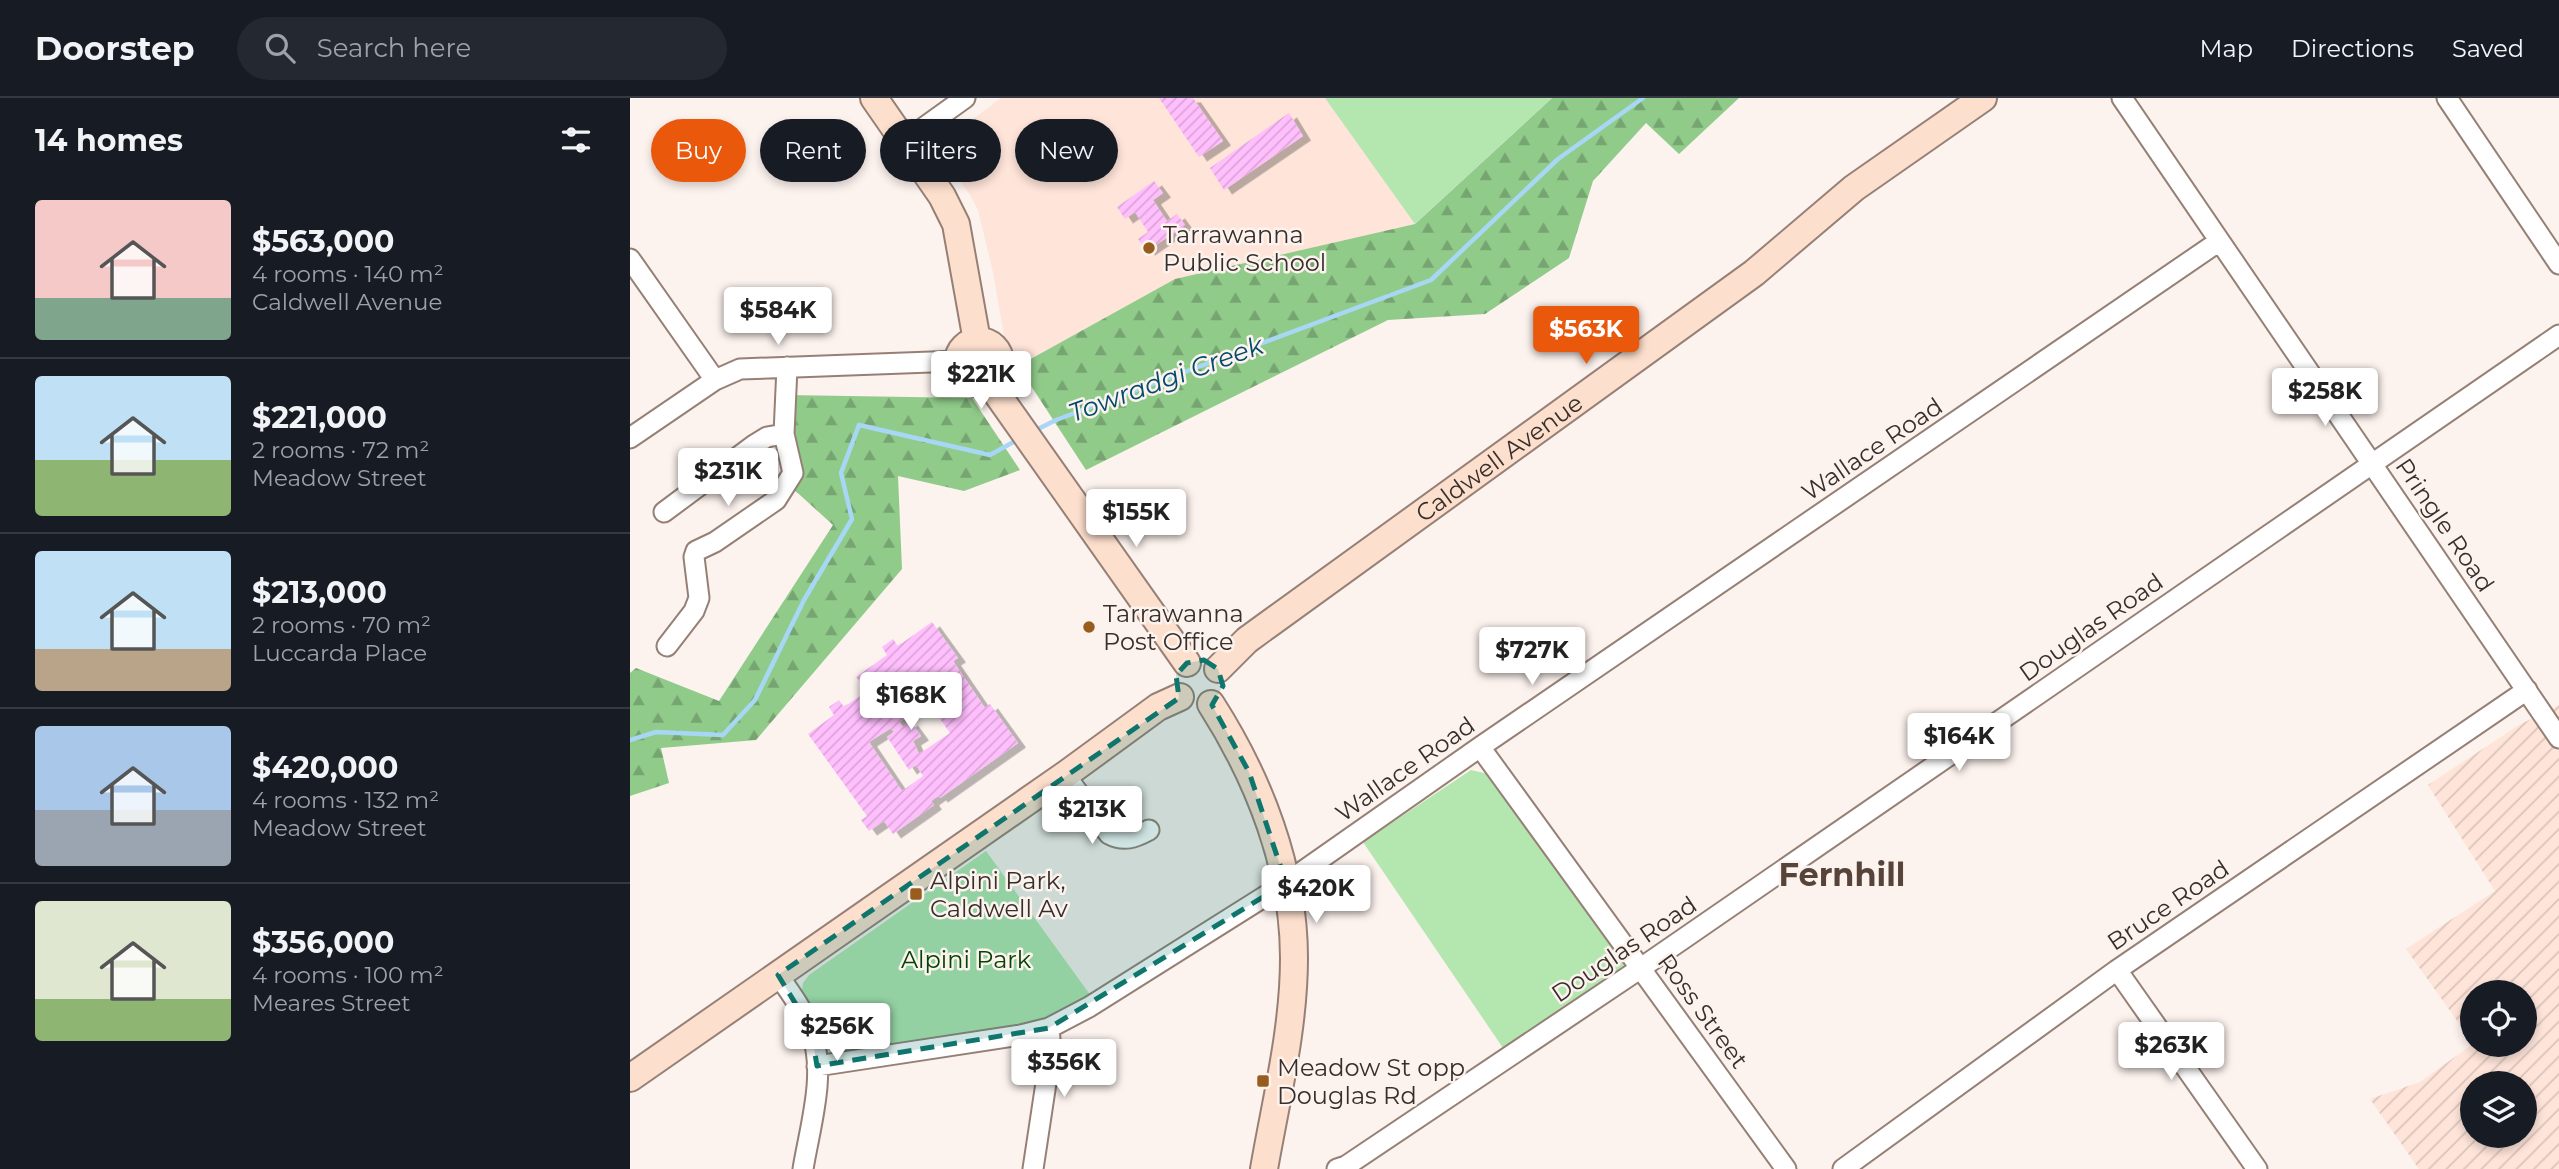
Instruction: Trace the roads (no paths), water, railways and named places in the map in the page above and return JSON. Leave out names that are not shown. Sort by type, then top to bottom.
[{"type":"main road","points":[[874,98],[889,119]]},
{"type":"main road","name":"Caldwell Avenue","points":[[1218,669],[1247,640],[1754,273],[1854,188],[1983,98]]},
{"type":"main road","points":[[933,182],[956,224],[977,341]]},
{"type":"main road","points":[[977,341],[991,344],[999,356],[998,370],[988,381],[975,383],[959,370],[958,361],[965,346],[977,341]]},
{"type":"main road","points":[[988,381],[1187,663]]},
{"type":"main road","points":[[1204,660],[1218,669],[1223,686],[1211,704],[1197,707],[1189,705],[1180,697],[1175,686],[1176,675],[1187,663],[1204,660]]},
{"type":"main road","points":[[630,1078],[1065,775],[1158,707],[1180,697]]},
{"type":"main road","points":[[1211,704],[1249,772],[1276,841],[1293,930],[1292,996],[1264,1169]]},
{"type":"street","points":[[936,119],[965,98]]},
{"type":"street","name":"Pringle Road","points":[[2122,98],[2559,738]]},
{"type":"street","points":[[2447,98],[2559,264]]},
{"type":"street","name":"Wallace Road","points":[[817,1066],[1021,1035],[1049,1028],[1089,1007],[1286,883],[1480,747],[2218,242]]},
{"type":"street","points":[[630,259],[715,380]]},
{"type":"street","name":"Douglas Road","points":[[1344,1168],[1641,968],[2559,335]]},
{"type":"street","points":[[630,438],[715,380],[740,369],[958,361]]},
{"type":"street","points":[[667,646],[694,611],[699,598],[694,557],[696,551],[715,542],[776,499],[793,473],[784,434],[787,367]]},
{"type":"street","points":[[664,512],[754,444],[767,437],[784,434]]},
{"type":"street","name":"Bruce Road","points":[[1843,1169],[2117,970],[2527,690]]},
{"type":"street","name":"Ross Street","points":[[1480,747],[1786,1169]]},
{"type":"street","points":[[1065,775],[1109,834],[1127,839],[1149,830]]},
{"type":"street","points":[[2117,970],[2257,1169]]},
{"type":"street","points":[[778,975],[811,1028],[817,1066],[803,1169]]},
{"type":"street","points":[[1033,1169],[1051,1050],[1049,1028]]},
{"type":"waterway","name":"Towradgi Creek","points":[[1034,431],[1056,420],[1431,280],[1558,159],[1643,98]]},
{"type":"waterway","name":"Towradgi Creek","points":[[630,740],[656,732],[723,735],[755,700],[804,600],[852,519],[841,473],[859,425],[990,455],[1017,440]]},
{"type":"place","name":"Tarrawanna Public School","points":[[1149,248]]},
{"type":"place","name":"Tarrawanna Post Office","points":[[1089,627]]},
{"type":"place","name":"Alpini Park, Caldwell Av","points":[[916,894]]},
{"type":"place","name":"Meadow St opp Douglas Rd","points":[[1263,1081]]},
{"type":"district","name":"Fernhill","points":[[1842,874]]},
{"type":"park label","name":"Alpini Park","points":[[966,959]]}]
